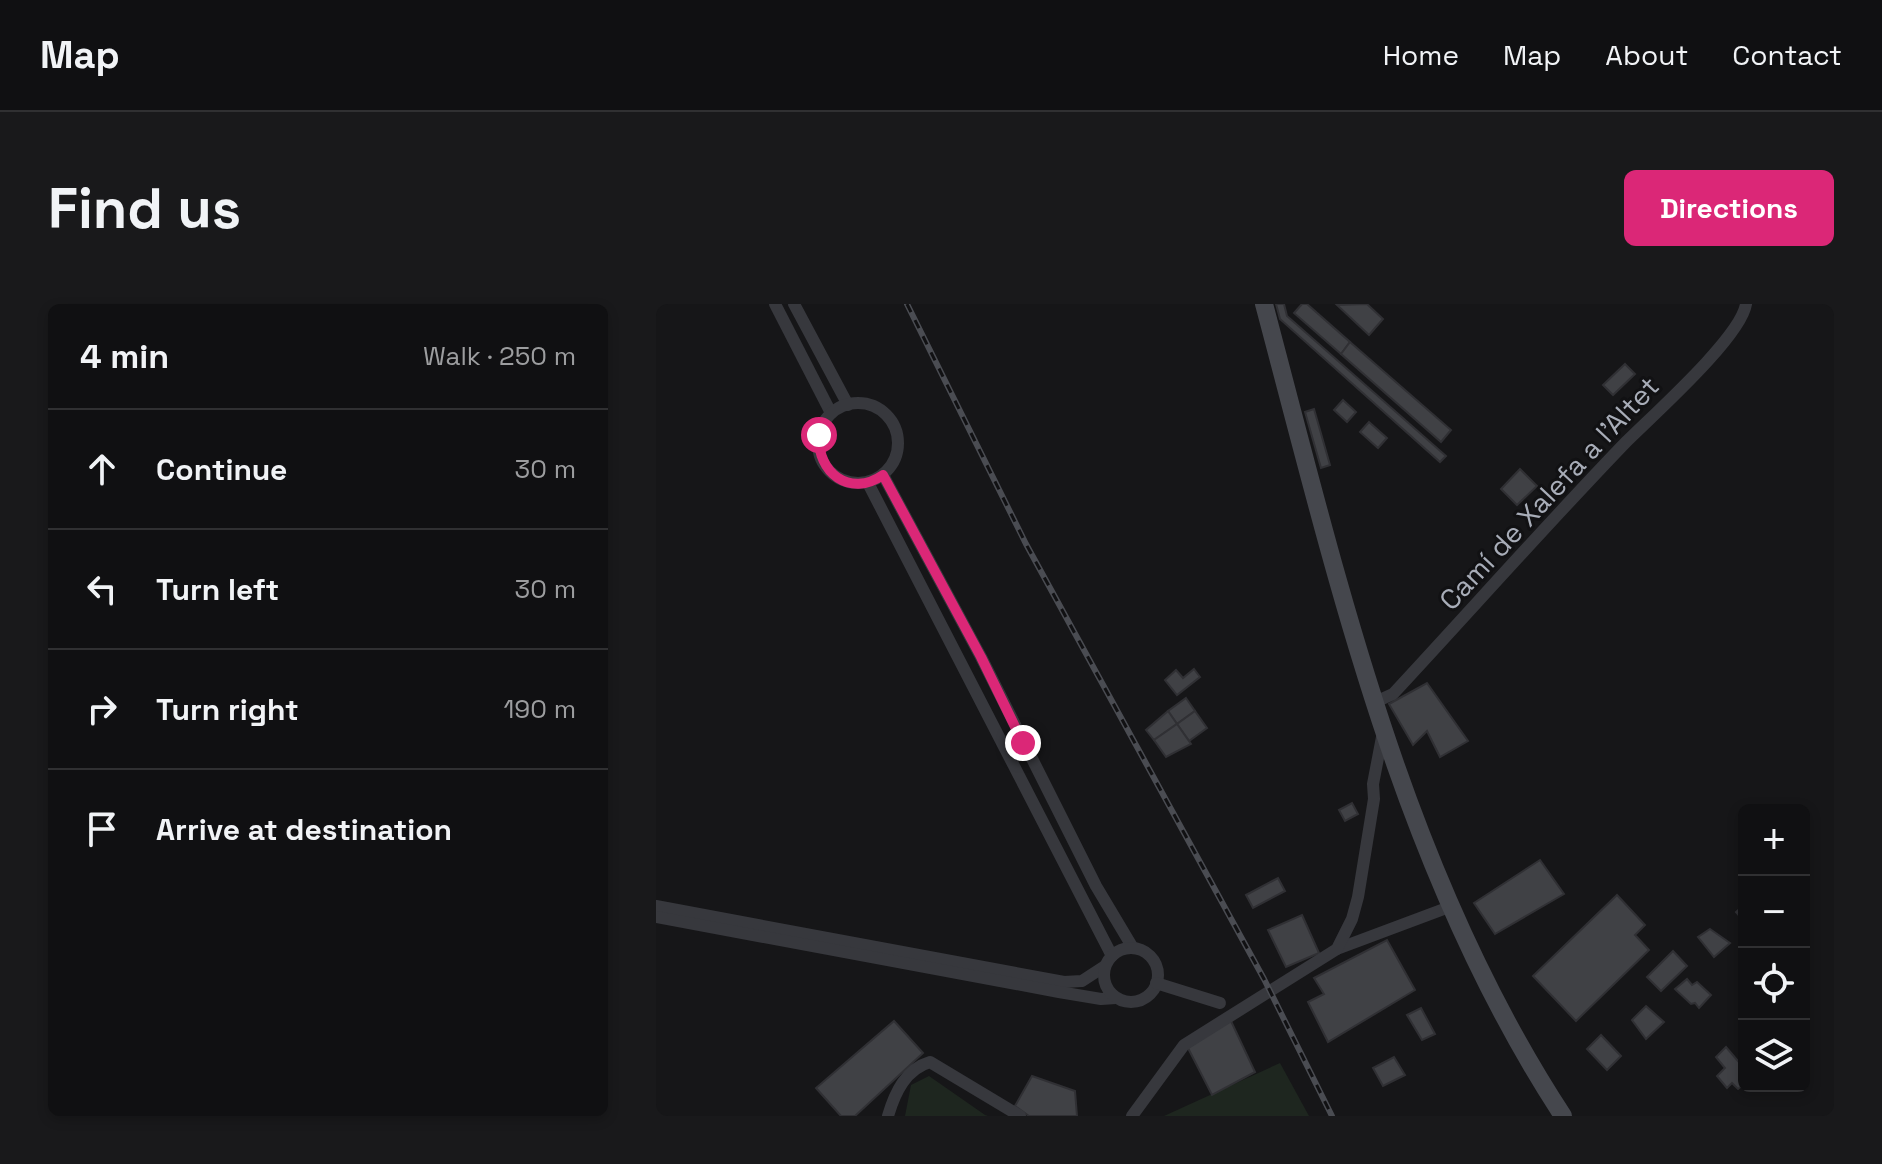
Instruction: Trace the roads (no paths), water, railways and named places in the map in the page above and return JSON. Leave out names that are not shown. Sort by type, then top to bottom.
[{"type":"street","points":[[775,304],[831,413]]},
{"type":"street","points":[[794,304],[848,405]]},
{"type":"street","points":[[1264,304],[1344,606],[1383,731],[1452,906],[1486,982],[1563,1116]]},
{"type":"street","name":"Camí de Xalefa a l'Altet","points":[[1373,703],[1393,694],[1626,442],[1698,370],[1730,334],[1745,311],[1746,304]]},
{"type":"street","points":[[868,404],[880,410],[890,418],[896,430],[896,456],[883,475],[868,483],[854,484],[841,480],[830,472],[818,449],[823,423],[831,413],[848,405],[868,404]]},
{"type":"street","points":[[883,475],[981,657],[1096,886],[1133,948]]},
{"type":"street","points":[[656,906],[1064,982],[1082,981],[1108,961],[1124,949],[1133,948],[1149,955],[1154,962],[1156,983],[1142,1000],[1124,1002],[1116,998],[1105,984],[1108,961],[868,483]]},
{"type":"street","points":[[1337,949],[1352,919],[1358,897],[1383,731]]},
{"type":"street","points":[[1132,1116],[1184,1045],[1337,949],[1452,906]]},
{"type":"street","points":[[656,917],[1059,992],[1101,999],[1116,998]]},
{"type":"street","points":[[1156,983],[1220,1003]]},
{"type":"street","points":[[888,1116],[903,1081],[915,1066],[930,1062],[1020,1116]]},
{"type":"railway","points":[[907,304],[1026,544],[1264,979],[1332,1116]]}]
